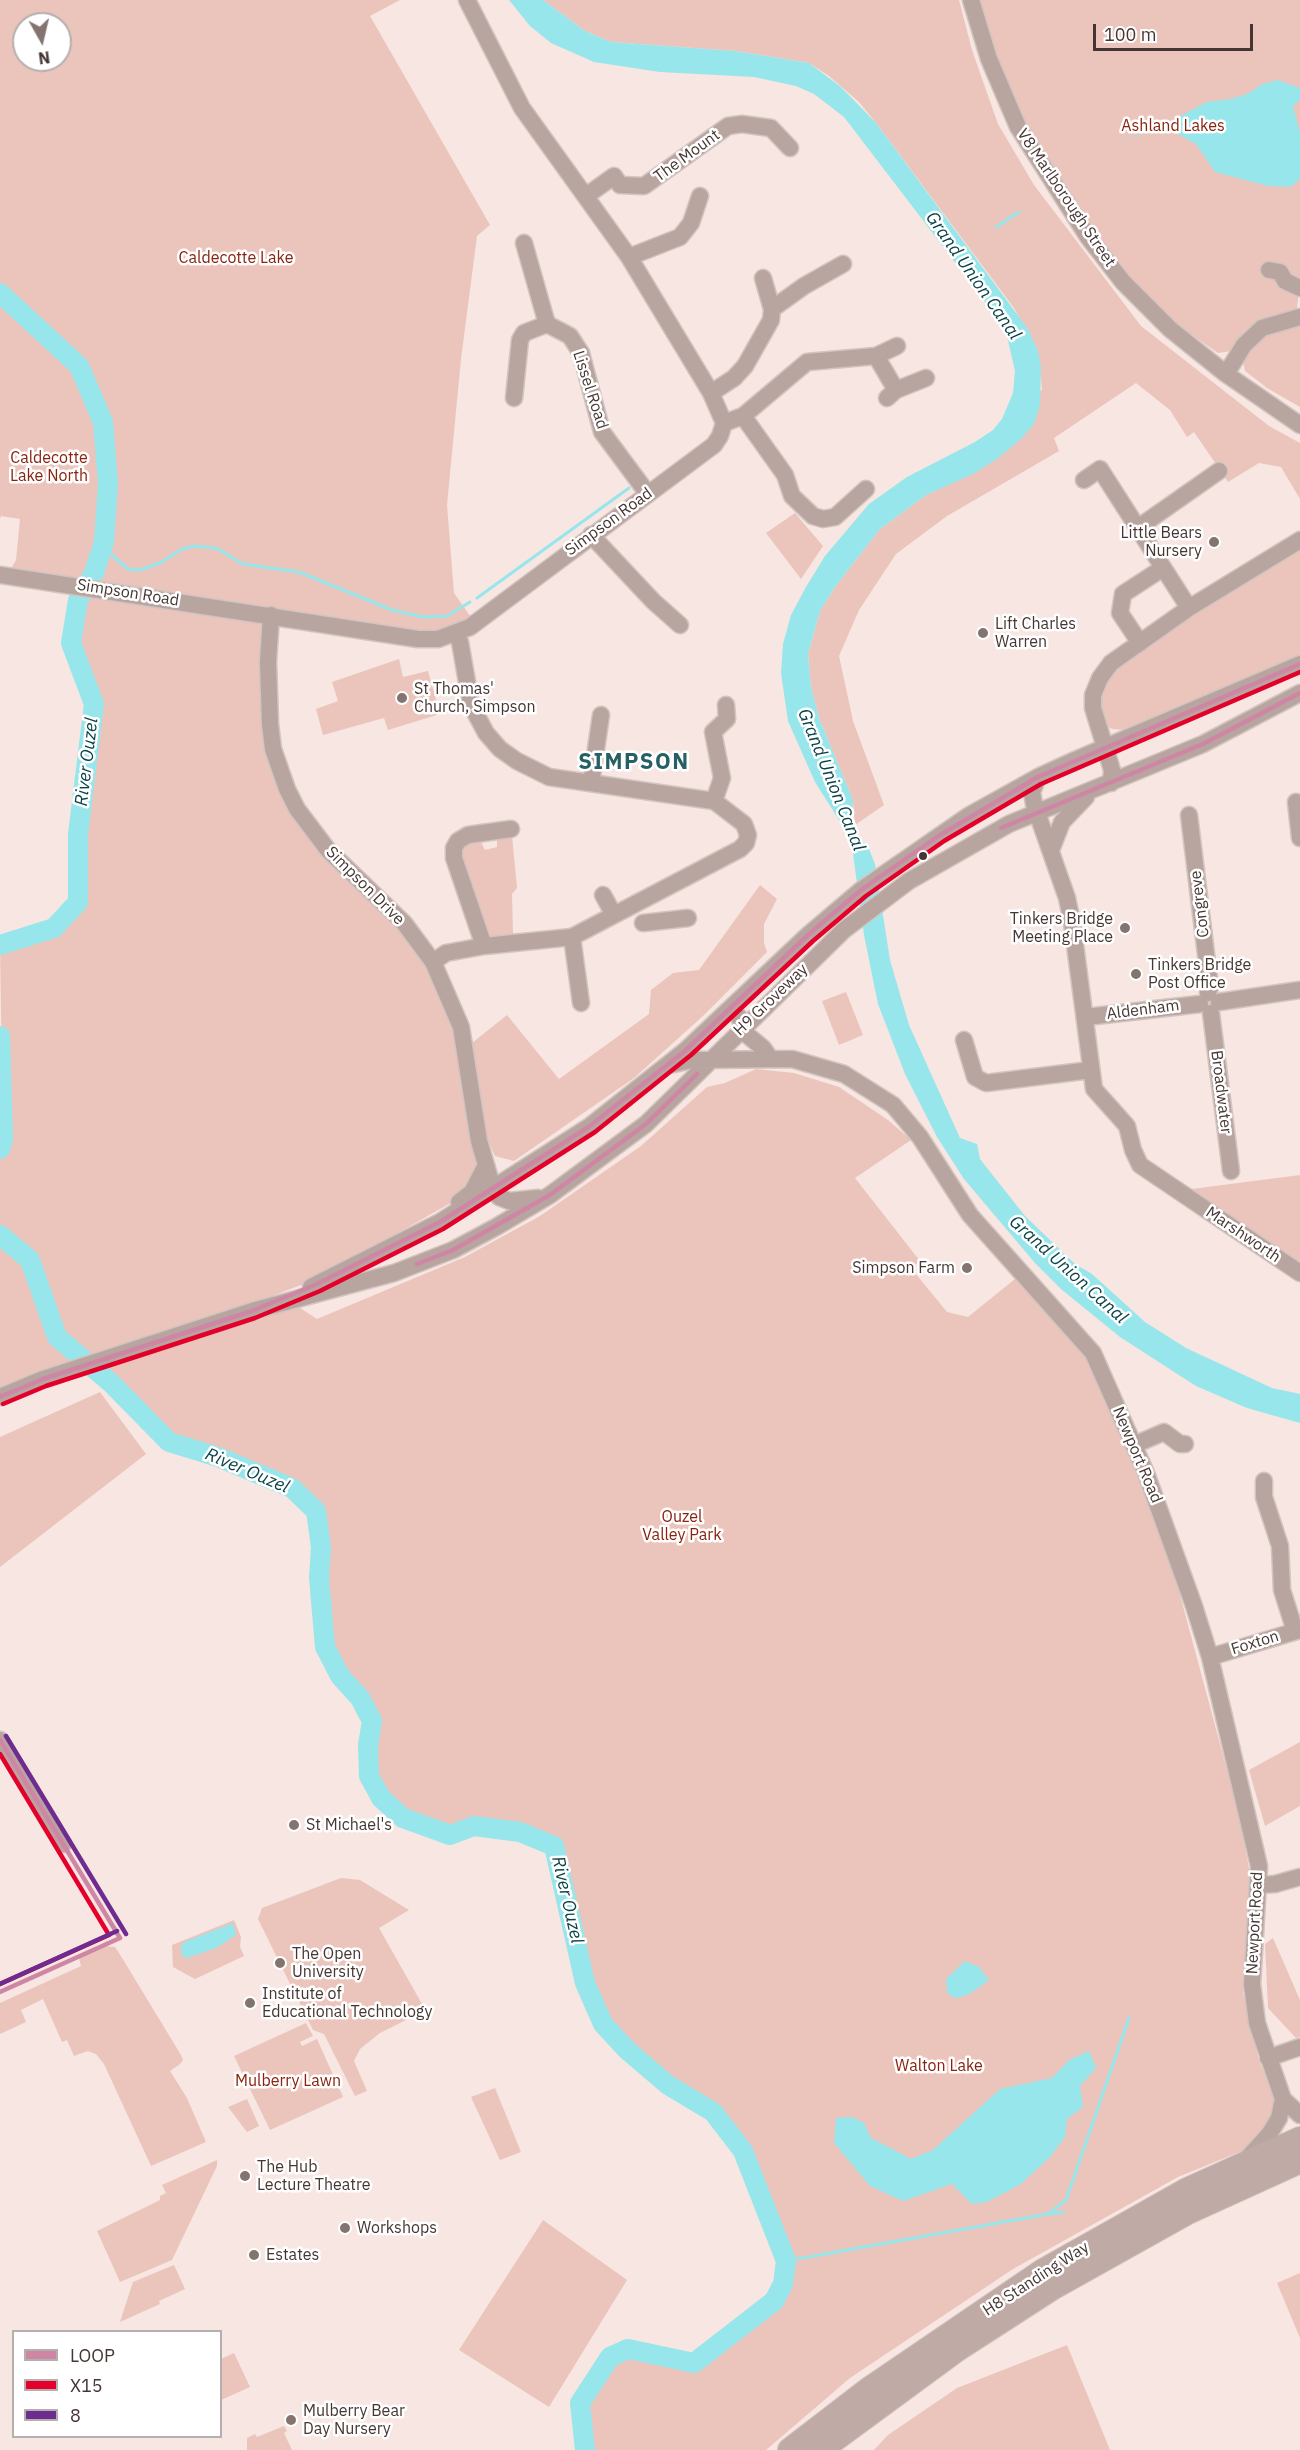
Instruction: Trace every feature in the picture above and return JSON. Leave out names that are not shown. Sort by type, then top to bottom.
[{"type":"highway","name":"H8 Standing Way","points":[[790,2450],[868,2390],[1043,2271],[1130,2220],[1243,2164],[1300,2139]]},
{"type":"highway","name":"H8 Standing Way","points":[[820,2450],[956,2350],[1052,2288],[1188,2212],[1300,2161]]},
{"type":"street","points":[[466,0],[522,108],[629,257],[711,393],[721,411],[724,423],[743,416],[807,362],[876,356],[897,346]]},
{"type":"street","name":"V8 Marlborough Street","points":[[970,0],[989,59],[1018,127],[1088,237],[1123,282],[1154,314],[1226,374],[1300,425]]},
{"type":"street","name":"The Mount","points":[[586,196],[614,176],[620,184],[644,186],[728,126],[742,124],[771,128],[790,148]]},
{"type":"street","points":[[629,257],[680,237],[692,223],[700,196]]},
{"type":"street","points":[[514,399],[520,340],[524,333],[547,324],[524,243]]},
{"type":"street","points":[[772,309],[804,286],[843,264]]},
{"type":"street","points":[[1269,270],[1280,272],[1285,280],[1300,288]]},
{"type":"street","points":[[711,393],[734,378],[745,366],[771,320],[772,309],[763,278]]},
{"type":"street","points":[[1226,374],[1244,345],[1262,328],[1300,317]]},
{"type":"street","name":"Lissel Road","points":[[547,324],[570,336],[581,353],[602,432],[648,494]]},
{"type":"street","points":[[876,356],[892,394],[926,378]]},
{"type":"street","points":[[743,416],[785,475],[792,496],[813,516],[823,519],[835,518],[866,489]]},
{"type":"street","name":"Simpson Road","points":[[0,575],[418,639],[438,639],[456,634],[475,623],[714,445],[724,423]]},
{"type":"street","points":[[1084,480],[1100,469],[1139,526],[1189,608]]},
{"type":"street","points":[[1139,526],[1219,471]]},
{"type":"street","points":[[591,535],[653,601],[680,625]]},
{"type":"street","points":[[1105,785],[1112,770],[1094,708],[1093,696],[1100,678],[1111,663],[1189,608],[1300,540]]},
{"type":"street","points":[[1140,643],[1120,612],[1123,594],[1163,568]]},
{"type":"street","name":"Simpson Drive","points":[[271,615],[268,662],[270,724],[273,749],[287,789],[297,809],[328,850],[404,923],[433,962],[460,1027],[484,1160],[501,1190]]},
{"type":"street","points":[[433,962],[446,953],[484,946],[572,937],[740,849],[746,843],[748,835],[744,824],[732,812],[714,801],[549,777],[517,761],[500,749],[486,733],[471,705],[460,642],[456,634]]},
{"type":"street","name":"H9 Groveway","points":[[252,1311],[317,1284],[386,1251],[501,1190],[669,1065],[808,934],[861,890],[904,859],[1000,798],[1075,760],[1107,753],[1300,664]]},
{"type":"street","points":[[1051,850],[1067,806],[1105,785],[1221,735],[1300,693]]},
{"type":"street","points":[[714,801],[722,778],[713,732],[727,719],[726,705]]},
{"type":"street","points":[[591,783],[601,715]]},
{"type":"street","points":[[1107,753],[1121,766],[1146,769]]},
{"type":"street","points":[[1035,808],[1032,792],[1042,776]]},
{"type":"street","points":[[1000,798],[1019,798],[1035,808]]},
{"type":"street","points":[[1296,802],[1300,838]]},
{"type":"street","name":"H9 Groveway","points":[[0,1397],[43,1379],[252,1311],[394,1273],[453,1250],[496,1227],[550,1195],[646,1124],[844,930],[909,881],[1035,808],[1067,806]]},
{"type":"street","name":"Marshworth","points":[[1035,808],[1051,850],[1072,922],[1094,1089],[1127,1126],[1133,1150],[1140,1165],[1300,1273]]},
{"type":"street","name":"Congreve","points":[[1189,815],[1210,987],[1209,1003]]},
{"type":"street","points":[[484,946],[454,858],[454,848],[458,841],[468,835],[511,828]]},
{"type":"street","points":[[643,923],[679,919],[656,894]]},
{"type":"street","points":[[603,895],[614,915]]},
{"type":"street","points":[[572,937],[581,1003]]},
{"type":"street","name":"Aldenham","points":[[1086,1017],[1300,990]]},
{"type":"street","points":[[735,1002],[742,1028],[766,1053]]},
{"type":"street","name":"Broadwater","points":[[1209,1003],[1231,1170]]},
{"type":"street","points":[[766,1006],[761,1024],[766,1053]]},
{"type":"street","points":[[964,1040],[975,1077],[986,1083],[1001,1077],[1091,1070]]},
{"type":"street","name":"Newport Road","points":[[669,1065],[682,1061],[766,1053],[814,1063],[844,1074],[893,1106],[920,1137],[970,1215],[1093,1353],[1134,1445],[1177,1555],[1210,1657],[1257,1855],[1259,1885],[1252,1984],[1257,2023],[1283,2099]]},
{"type":"street","points":[[386,1251],[408,1232],[472,1192],[484,1160]]},
{"type":"street","points":[[496,1227],[501,1190],[526,1201],[550,1195]]},
{"type":"street","points":[[1134,1445],[1164,1431],[1180,1444],[1185,1444]]},
{"type":"street","points":[[1264,1481],[1264,1497],[1280,1546],[1282,1590],[1297,1630]]},
{"type":"street","name":"Foxton","points":[[1210,1657],[1297,1630]]},
{"type":"street","points":[[0,1740],[63,1844]]},
{"type":"street","points":[[1259,1885],[1275,1884],[1300,1877]]},
{"type":"street","points":[[1268,2058],[1300,2047]]},
{"type":"street","points":[[1283,2099],[1300,2115]]},
{"type":"street","points":[[1243,2164],[1270,2133],[1279,2118],[1283,2099]]},
{"type":"green space","points":[[0,0],[400,0],[370,16],[490,225],[477,236],[461,359],[447,505],[454,593],[475,623],[438,639],[271,615],[268,662],[287,789],[440,976],[483,1154],[469,1186],[454,1201],[319,1278],[113,1357],[119,1364],[297,1306],[317,1319],[465,1257],[540,1216],[641,1146],[707,1087],[725,1083],[756,1069],[794,1073],[839,1087],[888,1120],[911,1140],[855,1178],[920,1261],[911,1268],[947,1312],[968,1317],[1015,1279],[1088,1359],[1124,1436],[1165,1539],[1239,1815],[1252,1884],[1243,1993],[1259,2061],[1272,2090],[1274,2103],[1269,2125],[1247,2149],[1178,2177],[1013,2269],[850,2378],[766,2450],[585,2450],[580,2403],[610,2357],[628,2349],[694,2363],[774,2301],[783,2284],[786,2261],[743,2151],[713,2112],[668,2085],[627,2050],[603,2024],[585,1983],[554,1846],[520,1832],[474,1826],[450,1835],[418,1827],[381,1798],[369,1776],[368,1745],[371,1720],[360,1698],[340,1676],[325,1647],[319,1578],[321,1547],[316,1511],[292,1488],[218,1457],[169,1442],[90,1364],[0,1397],[0,1149],[3,1139],[0,945],[54,928],[78,902],[78,834],[94,704],[71,643],[78,600],[85,586],[7,576],[16,560],[20,519],[1,516],[0,519]]},
{"type":"green space","points":[[543,0],[959,0],[972,50],[998,124],[1034,185],[1141,326],[1269,426],[1300,443],[1300,499],[1281,467],[1259,463],[1228,482],[1194,432],[1187,437],[1170,410],[1136,383],[1054,438],[1059,451],[947,516],[896,554],[859,610],[839,656],[853,721],[884,805],[855,825],[853,800],[819,718],[811,687],[808,654],[820,611],[835,587],[879,530],[926,495],[973,473],[1042,389],[1038,351],[1014,308],[876,123],[859,102],[829,76],[809,63],[735,51],[611,42],[585,31]]},
{"type":"green space","name":"Ashland Lakes","points":[[978,0],[1300,0],[1300,283],[1297,308],[1290,314],[1255,322],[1232,351],[1218,353],[1166,317],[1126,276],[1090,231],[1040,154],[1004,80]]},
{"type":"green space","points":[[1300,327],[1300,407],[1267,388],[1245,371],[1242,357],[1260,334],[1277,328]]},
{"type":"green space","points":[[795,513],[823,546],[801,579],[766,533]]},
{"type":"green space","points":[[1300,548],[1300,656],[1124,730],[1112,729],[1105,725],[1097,702],[1106,679],[1118,666],[1180,621]]},
{"type":"green space","points":[[399,659],[403,677],[428,671],[440,714],[388,730],[384,718],[323,735],[316,709],[338,701],[332,682]]},
{"type":"green space","points":[[512,836],[517,888],[512,894],[513,934],[488,937],[459,858],[464,844],[481,842],[485,850],[497,847],[497,838]]},
{"type":"green space","points":[[760,885],[777,899],[764,924],[764,943],[767,952],[703,1016],[634,1078],[514,1161],[495,1156],[484,1132],[472,1043],[507,1015],[559,1079],[649,1014],[651,990],[673,973],[699,970]]},
{"type":"green space","points":[[846,992],[863,1035],[839,1045],[822,1001]]},
{"type":"green space","points":[[1300,1175],[1300,1265],[1191,1194],[1192,1189]]},
{"type":"green space","points":[[100,1392],[146,1454],[0,1567],[0,1437]]},
{"type":"green space","points":[[1300,1742],[1300,1806],[1265,1826],[1249,1770]]},
{"type":"green space","points":[[341,1878],[360,1880],[409,1910],[379,1928],[422,2004],[407,2012],[410,2018],[380,2033],[360,2049],[354,2061],[367,2091],[355,2096],[324,2034],[313,2030],[258,1919],[262,1908]]},
{"type":"green space","points":[[234,1920],[241,1937],[240,1947],[244,1956],[195,1979],[173,1967],[172,1945]]},
{"type":"green space","points":[[1273,1938],[1300,2000],[1300,2037],[1296,2038],[1268,2008],[1265,1944]]},
{"type":"green space","points":[[105,1946],[115,1947],[181,2055],[183,2060],[170,2071],[187,2098],[206,2142],[151,2166],[104,2064],[96,2054],[88,2051],[74,2056],[67,2040],[62,2042],[43,1999],[21,2010],[26,2022],[0,2034],[0,2003],[81,1966],[79,1958]]},
{"type":"green space","name":"Mulberry Lawn","points":[[306,2023],[313,2036],[300,2042],[302,2046],[317,2039],[343,2097],[270,2130],[234,2056]]},
{"type":"green space","points":[[495,2088],[521,2152],[500,2160],[471,2097]]},
{"type":"green space","points":[[247,2099],[259,2126],[247,2132],[228,2107]]},
{"type":"green space","points":[[217,2160],[217,2166],[172,2260],[120,2282],[97,2231],[160,2200],[160,2196],[166,2193],[162,2185]]},
{"type":"green space","points":[[543,2220],[627,2280],[549,2407],[459,2350]]},
{"type":"green space","points":[[174,2265],[185,2289],[159,2301],[160,2304],[120,2322],[133,2282]]},
{"type":"green space","points":[[1300,2273],[1300,2338],[1277,2283]]},
{"type":"green space","points":[[1067,2345],[1110,2450],[874,2450],[888,2435],[957,2388]]},
{"type":"green space","points":[[234,2353],[250,2387],[222,2400],[222,2359]]},
{"type":"green space","points":[[284,2426],[287,2431],[284,2433],[292,2450],[247,2450],[247,2438],[255,2434],[257,2437]]},
{"type":"water","name":"Grand Union Canal","points":[[509,0],[543,0],[585,31],[611,42],[735,51],[809,63],[841,87],[876,123],[1028,329],[1038,351],[1041,367],[1040,405],[1034,424],[1021,439],[997,459],[973,474],[926,495],[879,530],[835,587],[820,611],[808,654],[811,687],[819,718],[853,800],[853,825],[869,849],[875,864],[890,960],[909,1025],[960,1138],[977,1144],[980,1159],[1025,1216],[1075,1264],[1092,1274],[1145,1322],[1186,1348],[1272,1388],[1300,1394],[1300,1423],[1247,1408],[1196,1386],[1120,1337],[1061,1289],[1035,1263],[964,1179],[937,1137],[905,1074],[878,1004],[864,935],[851,839],[815,782],[788,721],[781,673],[783,644],[791,615],[806,587],[825,556],[869,504],[907,477],[975,442],[993,430],[1002,419],[1013,393],[1015,371],[1007,336],[990,308],[844,117],[814,94],[796,86],[754,77],[660,72],[594,62],[551,43],[530,26]]},
{"type":"water","points":[[1278,80],[1300,88],[1300,100],[1293,106],[1300,133],[1300,179],[1291,187],[1268,186],[1215,172],[1196,144],[1169,129],[1150,131],[1116,144],[1169,122],[1207,102],[1231,99],[1247,94],[1263,84]]},
{"type":"water","points":[[233,1923],[236,1935],[216,1948],[187,1958],[182,1956],[181,1947],[184,1942]]},
{"type":"water","points":[[965,1961],[979,1967],[989,1980],[971,1993],[958,1998],[952,1997],[947,1992],[946,1979]]},
{"type":"water","name":"Walton Lake","points":[[1089,2051],[1096,2068],[1080,2086],[1083,2107],[1067,2119],[1065,2137],[1051,2156],[1021,2184],[987,2202],[972,2204],[952,2184],[903,2201],[870,2186],[834,2143],[836,2118],[852,2117],[864,2123],[871,2138],[911,2159],[933,2150],[1000,2089],[1052,2078],[1069,2060]]},
{"type":"waterway","points":[[996,227],[1019,212]]},
{"type":"waterway","name":"River Ouzel","points":[[0,293],[79,366],[103,422],[108,484],[104,542],[94,573],[78,600],[71,643],[94,704],[78,834],[78,902],[54,928],[0,945]]},
{"type":"waterway","points":[[477,598],[629,488]]},
{"type":"waterway","points":[[101,551],[112,555],[128,569],[140,570],[160,563],[182,549],[194,546],[216,548],[243,564],[299,572],[392,610],[423,617],[447,616],[470,602]]},
{"type":"waterway","name":"River Ouzel","points":[[0,1036],[3,1139],[0,1149]]},
{"type":"waterway","name":"River Ouzel","points":[[0,1235],[30,1260],[57,1337],[112,1384],[169,1442],[218,1457],[292,1488],[316,1511],[321,1547],[319,1578],[325,1647],[340,1676],[360,1698],[372,1721],[368,1745],[369,1776],[381,1798],[403,1818],[450,1835],[474,1826],[520,1832],[554,1846],[585,1983],[603,2024],[627,2050],[668,2085],[713,2112],[743,2151],[786,2261],[783,2284],[774,2301],[694,2363],[628,2349],[610,2357],[580,2403],[585,2450]]},
{"type":"waterway","points":[[786,2261],[1048,2214],[1066,2200],[1129,2018]]},
{"type":"waterway","points":[[1050,2214],[1064,2212]]},
{"type":"transit line","name":"LOOP","points":[[0,1397],[43,1379],[252,1311],[317,1284],[440,1222],[590,1126],[686,1050],[808,935],[861,890],[940,835],[1038,777],[1300,664]]},
{"type":"transit line","name":"X15","points":[[3,1404],[46,1386],[255,1318],[320,1291],[443,1229],[595,1132],[691,1055],[813,941],[866,896],[944,841],[1041,784],[1300,672]]},
{"type":"transit line","name":"LOOP","points":[[1001,828],[1203,744],[1300,693]]},
{"type":"transit line","name":"LOOP","points":[[417,1264],[453,1250],[550,1195],[646,1124],[697,1074]]},
{"type":"transit line","name":"8","points":[[6,1736],[126,1934]]},
{"type":"transit line","name":"LOOP","points":[[0,1740],[120,1938]]},
{"type":"transit line","name":"X15","points":[[0,1754],[109,1935],[0,1984]]},
{"type":"transit line","name":"8","points":[[0,1984],[117,1931]]},
{"type":"transit line","name":"LOOP","points":[[0,1992],[120,1938]]},
{"type":"place","name":"Little Bears Nursery","points":[[1214,542]]},
{"type":"place","name":"Lift Charles Warren","points":[[983,633]]},
{"type":"place","name":"St Thomas' Church, Simpson","points":[[402,698]]},
{"type":"place","name":"Tinkers Bridge Meeting Place","points":[[1125,928]]},
{"type":"place","name":"Tinkers Bridge Post Office","points":[[1136,974]]},
{"type":"place","name":"Simpson Farm","points":[[967,1268]]},
{"type":"place","name":"St Michael's","points":[[294,1825]]},
{"type":"place","name":"The Open University","points":[[280,1963]]},
{"type":"place","name":"Institute of Educational Technology","points":[[250,2003]]},
{"type":"place","name":"The Hub Lecture Theatre","points":[[245,2176]]},
{"type":"place","name":"Workshops","points":[[345,2228]]},
{"type":"place","name":"Estates","points":[[254,2255]]},
{"type":"place","name":"Mulberry Bear Day Nursery","points":[[291,2420]]},
{"type":"district","name":"SIMPSON","points":[[634,763]]},
{"type":"park label","name":"Caldecotte Lake","points":[[236,258]]},
{"type":"park label","name":"Caldecotte Lake North","points":[[49,467]]},
{"type":"park label","name":"Ouzel Valley Park","points":[[682,1526]]}]
